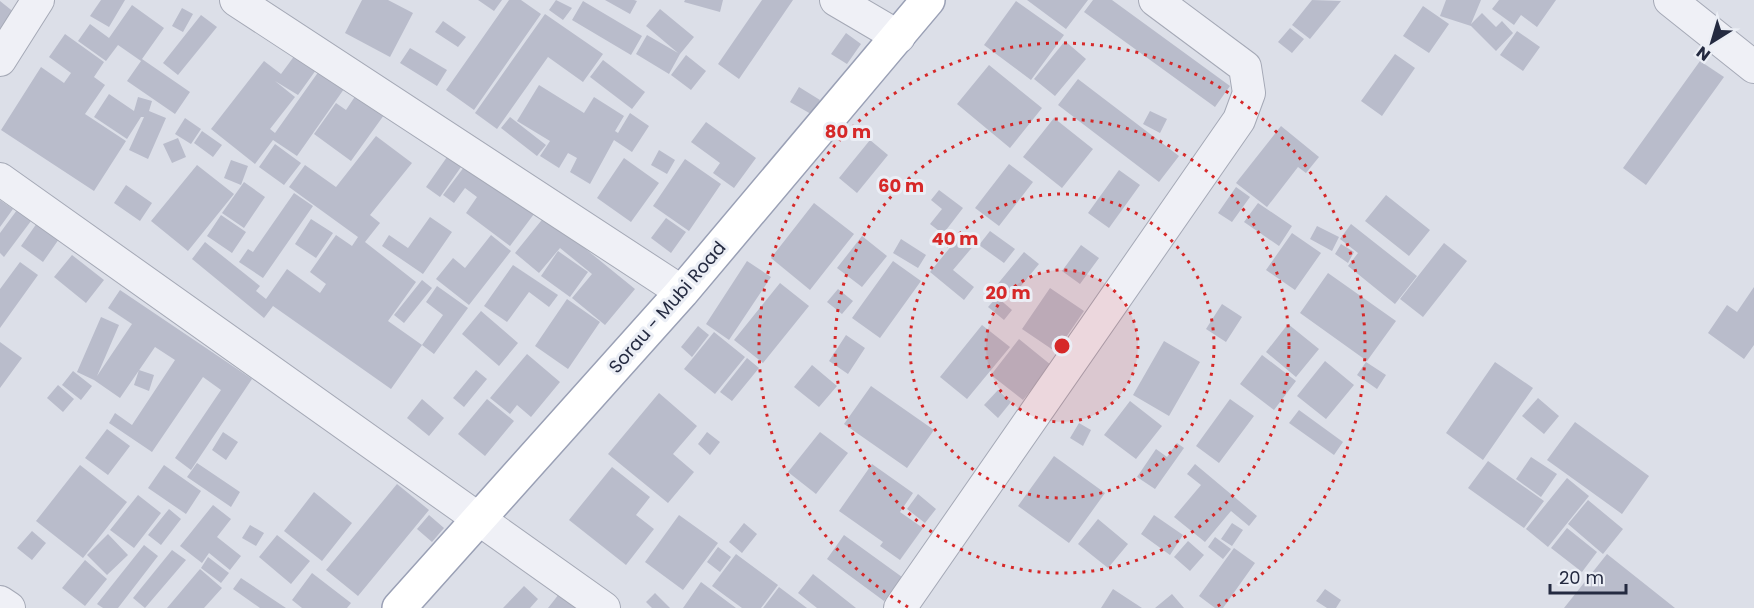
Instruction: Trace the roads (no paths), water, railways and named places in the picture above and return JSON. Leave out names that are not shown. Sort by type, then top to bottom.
[{"type":"main road","name":"Sorau - Mubi Road","points":[[399,608],[682,292],[928,0]]},
{"type":"street","points":[[0,60],[38,0]]},
{"type":"street","points":[[236,0],[682,292]]},
{"type":"street","points":[[836,0],[899,37]]},
{"type":"street","points":[[900,608],[1239,120],[1249,93],[1245,67],[1155,0]]},
{"type":"street","points":[[1670,0],[1754,67]]},
{"type":"street","points":[[0,179],[604,608]]},
{"type":"street","points":[[0,602],[9,608]]}]
